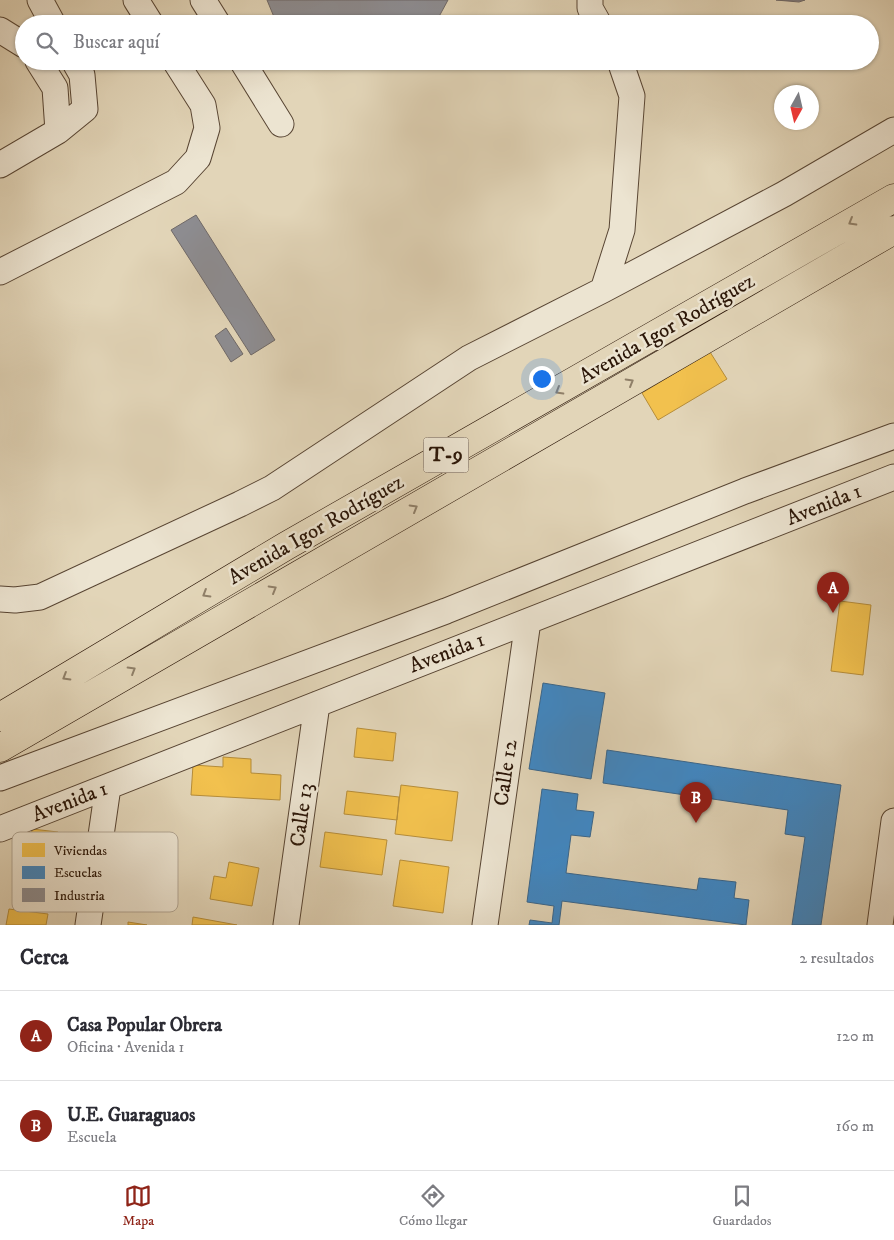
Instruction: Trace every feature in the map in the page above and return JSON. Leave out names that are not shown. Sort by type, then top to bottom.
[{"type":"highway","name":"Avenida Igor Rodríguez","points":[[0,717],[286,546],[894,198]]},
{"type":"highway","name":"Avenida Igor Rodríguez","points":[[0,748],[894,230]]},
{"type":"street","points":[[40,0],[48,15]]},
{"type":"street","points":[[136,0],[145,15]]},
{"type":"street","points":[[203,0],[212,15]]},
{"type":"street","points":[[590,0],[590,8],[594,15]]},
{"type":"street","points":[[0,30],[15,39]]},
{"type":"street","points":[[44,70],[55,88],[58,131]]},
{"type":"street","points":[[0,165],[58,131],[85,109],[82,75],[79,70]]},
{"type":"street","points":[[0,272],[176,182],[198,158],[206,128],[203,105],[181,70]]},
{"type":"street","points":[[248,70],[281,124]]},
{"type":"street","points":[[603,290],[616,254],[623,221],[632,96],[623,70]]},
{"type":"street","points":[[0,599],[14,600],[40,597],[272,488],[469,358],[603,290],[784,194],[894,130]]},
{"type":"street","points":[[0,778],[428,618],[745,491],[894,436]]},
{"type":"street","name":"Avenida 1","points":[[0,829],[894,477]]},
{"type":"street","name":"Calle 12","points":[[485,925],[528,622]]},
{"type":"street","name":"Calle 13","points":[[288,925],[317,704]]},
{"type":"street","points":[[101,832],[108,787]]},
{"type":"street","points":[[880,925],[894,821]]},
{"type":"street","points":[[88,925],[90,912]]},
{"type":"building: Viviendas","points":[[710,352],[727,379],[658,420],[642,393]]},
{"type":"building: Viviendas","points":[[840,601],[871,605],[863,675],[831,671]]},
{"type":"building: Viviendas","points":[[357,728],[396,733],[393,761],[354,757]]},
{"type":"building: Viviendas","points":[[223,757],[251,759],[251,773],[281,775],[280,800],[191,795],[193,765],[223,767]]},
{"type":"building: Viviendas","points":[[401,785],[458,792],[452,841],[395,834]]},
{"type":"building: Viviendas","points":[[347,791],[399,797],[397,820],[344,814]]},
{"type":"building: Viviendas","points":[[32,829],[58,832],[32,832]]},
{"type":"building: Viviendas","points":[[325,832],[387,840],[382,875],[320,867]]},
{"type":"building: Viviendas","points":[[400,860],[449,867],[443,913],[393,906]]},
{"type":"building: Viviendas","points":[[229,862],[259,868],[252,906],[210,899],[214,876],[226,878]]},
{"type":"building: Viviendas","points":[[9,909],[12,909],[12,912],[48,914],[46,925],[6,925]]},
{"type":"building: Viviendas","points":[[193,917],[237,925],[192,925]]},
{"type":"building: Viviendas","points":[[128,922],[147,925],[128,925]]},
{"type":"building: Escuelas","points":[[543,683],[605,693],[591,779],[529,769]]},
{"type":"building: Escuelas","points":[[607,750],[841,785],[821,925],[792,925],[805,837],[785,834],[788,810],[603,783]]},
{"type":"building: Escuelas","points":[[542,789],[578,794],[576,810],[594,812],[590,837],[571,835],[566,873],[697,890],[699,878],[736,882],[734,898],[749,900],[746,925],[562,901],[559,925],[529,925],[530,920],[552,923],[554,906],[527,902]]},
{"type":"building: Industria","points":[[267,0],[448,0],[440,15],[273,15]]},
{"type":"building: Industria","points":[[776,0],[805,0],[799,2]]},
{"type":"building: Industria","points":[[196,215],[275,340],[251,355],[171,230]]},
{"type":"building: Industria","points":[[226,328],[243,354],[231,362],[215,336]]},
{"type":"place","name":"Casa Popular Obrera","points":[[833,613]]},
{"type":"place","name":"U.E. Guaraguaos","points":[[696,823]]}]
